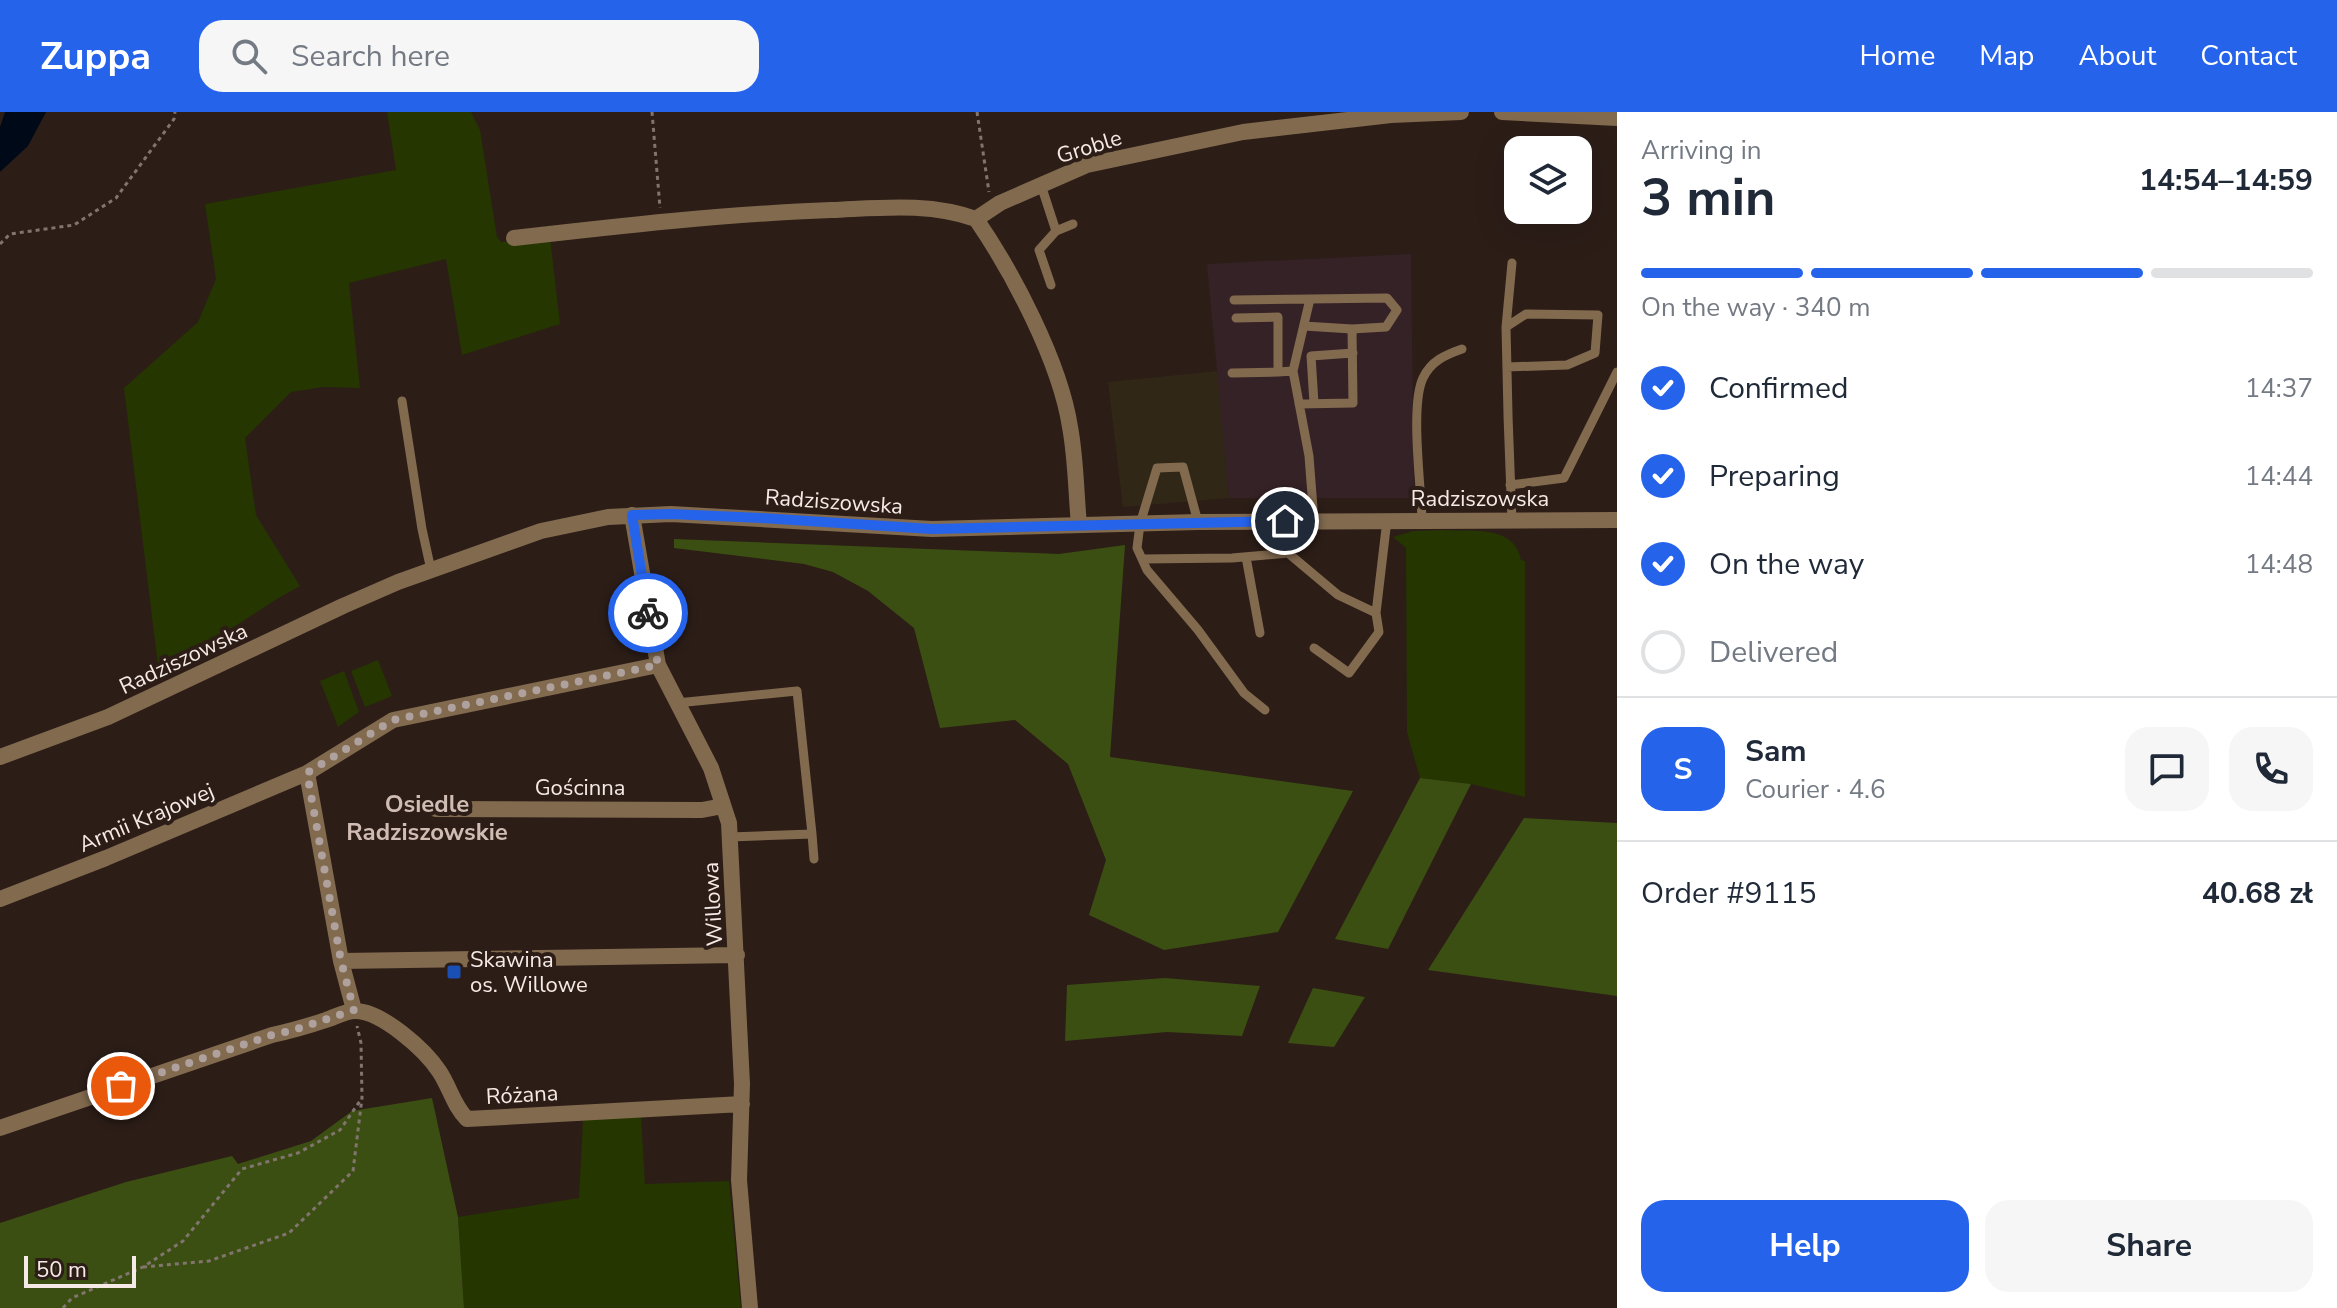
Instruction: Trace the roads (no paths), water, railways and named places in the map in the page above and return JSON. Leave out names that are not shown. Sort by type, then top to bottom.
[{"type":"street","name":"Groble","points":[[976,219],[1000,203],[1087,165],[1243,132],[1391,115],[1461,112]]},
{"type":"street","points":[[1502,112],[1617,118]]},
{"type":"street","points":[[514,238],[733,214],[912,207],[953,211],[976,219],[991,241],[1050,355],[1070,426],[1079,525]]},
{"type":"street","name":"Radziszowska","points":[[0,757],[108,717],[343,606],[431,570],[541,531],[608,517],[671,514],[894,529],[1198,522],[1617,520]]},
{"type":"street","name":"Willowa","points":[[632,515],[658,665],[711,768],[729,823],[742,1104],[739,1180],[750,1308]]},
{"type":"street","name":"Armii Krajowej","points":[[0,899],[307,773],[393,720],[658,665]]},
{"type":"street","points":[[0,1128],[354,1010],[341,961],[307,773]]},
{"type":"street","name":"Gościnna","points":[[436,809],[702,810],[723,806]]},
{"type":"street","points":[[341,961],[737,955]]},
{"type":"street","name":"Różana","points":[[354,1010],[371,1013],[402,1033],[438,1068],[453,1102],[467,1119],[742,1104]]},
{"type":"street","points":[[0,1136],[274,1043],[294,1030]]},
{"type":"lane","points":[[1041,185],[1056,231]]},
{"type":"lane","points":[[1051,285],[1039,250],[1056,231],[1073,224]]},
{"type":"lane","points":[[1512,263],[1506,327],[1512,519]]},
{"type":"lane","points":[[1234,300],[1387,298],[1397,310],[1386,327],[1352,329],[1304,326]]},
{"type":"lane","points":[[1310,299],[1293,371],[1309,456],[1314,521]]},
{"type":"lane","points":[[1506,327],[1526,314],[1598,315],[1595,353],[1567,365],[1507,367]]},
{"type":"lane","points":[[1236,318],[1278,317],[1278,372]]},
{"type":"lane","points":[[1299,404],[1353,403],[1352,329]]},
{"type":"lane","points":[[1422,520],[1417,401],[1422,379],[1432,364],[1462,349]]},
{"type":"lane","points":[[1314,403],[1311,356],[1353,353]]},
{"type":"lane","points":[[1232,373],[1293,371]]},
{"type":"lane","points":[[1510,485],[1564,478],[1617,372]]},
{"type":"lane","points":[[402,401],[431,570]]},
{"type":"lane","points":[[1198,522],[1183,467],[1157,468],[1140,524],[1137,548],[1147,570],[1198,630],[1244,693],[1265,710]]},
{"type":"lane","points":[[1314,648],[1349,673],[1379,632],[1376,613],[1387,520]]},
{"type":"lane","points":[[1143,559],[1288,553],[1338,595],[1376,613]]},
{"type":"lane","points":[[1246,557],[1260,633]]},
{"type":"lane","points":[[677,703],[797,691],[814,859]]},
{"type":"lane","points":[[730,837],[812,834]]},
{"type":"water","points":[[5,112],[46,112],[28,146],[0,172],[0,127]]},
{"type":"place","name":"Skawina os. Willowe","points":[[454,972]]},
{"type":"district","name":"Osiedle Radziszowskie","points":[[427,818]]}]
